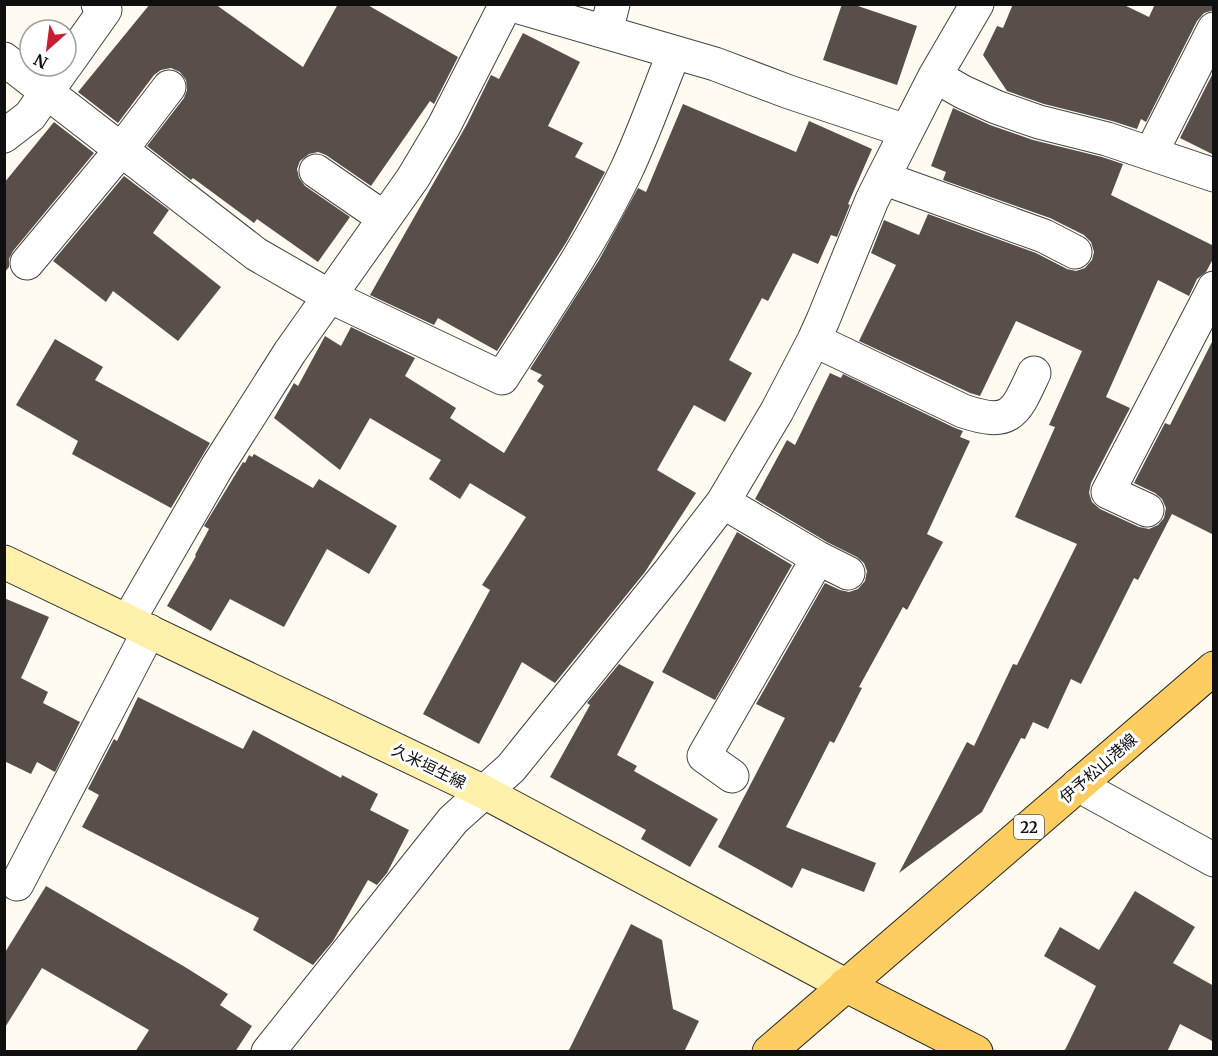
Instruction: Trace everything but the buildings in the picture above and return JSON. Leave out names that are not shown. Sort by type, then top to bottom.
[{"type":"main road","name":"久米垣生線","points":[[4,562],[484,792],[845,985]]},
{"type":"main road","name":"伊予松山港線","points":[[769,1052],[1214,668]]},
{"type":"main road","points":[[845,985],[976,1052]]},
{"type":"street","points":[[78,48],[105,10],[98,4]]},
{"type":"street","points":[[17,884],[138,626],[217,467],[290,352],[412,178],[444,126],[508,4],[610,18],[674,53],[715,64],[789,92],[906,131]]},
{"type":"street","points":[[268,1052],[453,820],[511,768],[723,502],[777,411],[814,340],[872,200],[935,76],[977,4]]},
{"type":"street","points":[[1151,153],[1214,29]]},
{"type":"street","points":[[62,78],[122,150],[256,254],[329,296],[502,378],[563,283],[610,202],[626,170],[674,53]]},
{"type":"street","points":[[935,76],[996,107],[1039,122],[1107,139],[1214,175]]},
{"type":"street","points":[[4,136],[30,116],[56,78]]},
{"type":"street","points":[[27,263],[122,150],[169,87]]},
{"type":"street","points":[[316,171],[384,218]]},
{"type":"street","points":[[883,178],[1044,236],[1075,252]]},
{"type":"street","points":[[1147,510],[1108,492],[1214,288]]},
{"type":"street","points":[[814,340],[979,417],[995,418],[1012,413],[1034,373]]},
{"type":"street","points":[[723,502],[848,573]]},
{"type":"street","points":[[732,776],[704,756],[818,558]]},
{"type":"street","points":[[1078,785],[1214,860]]}]
